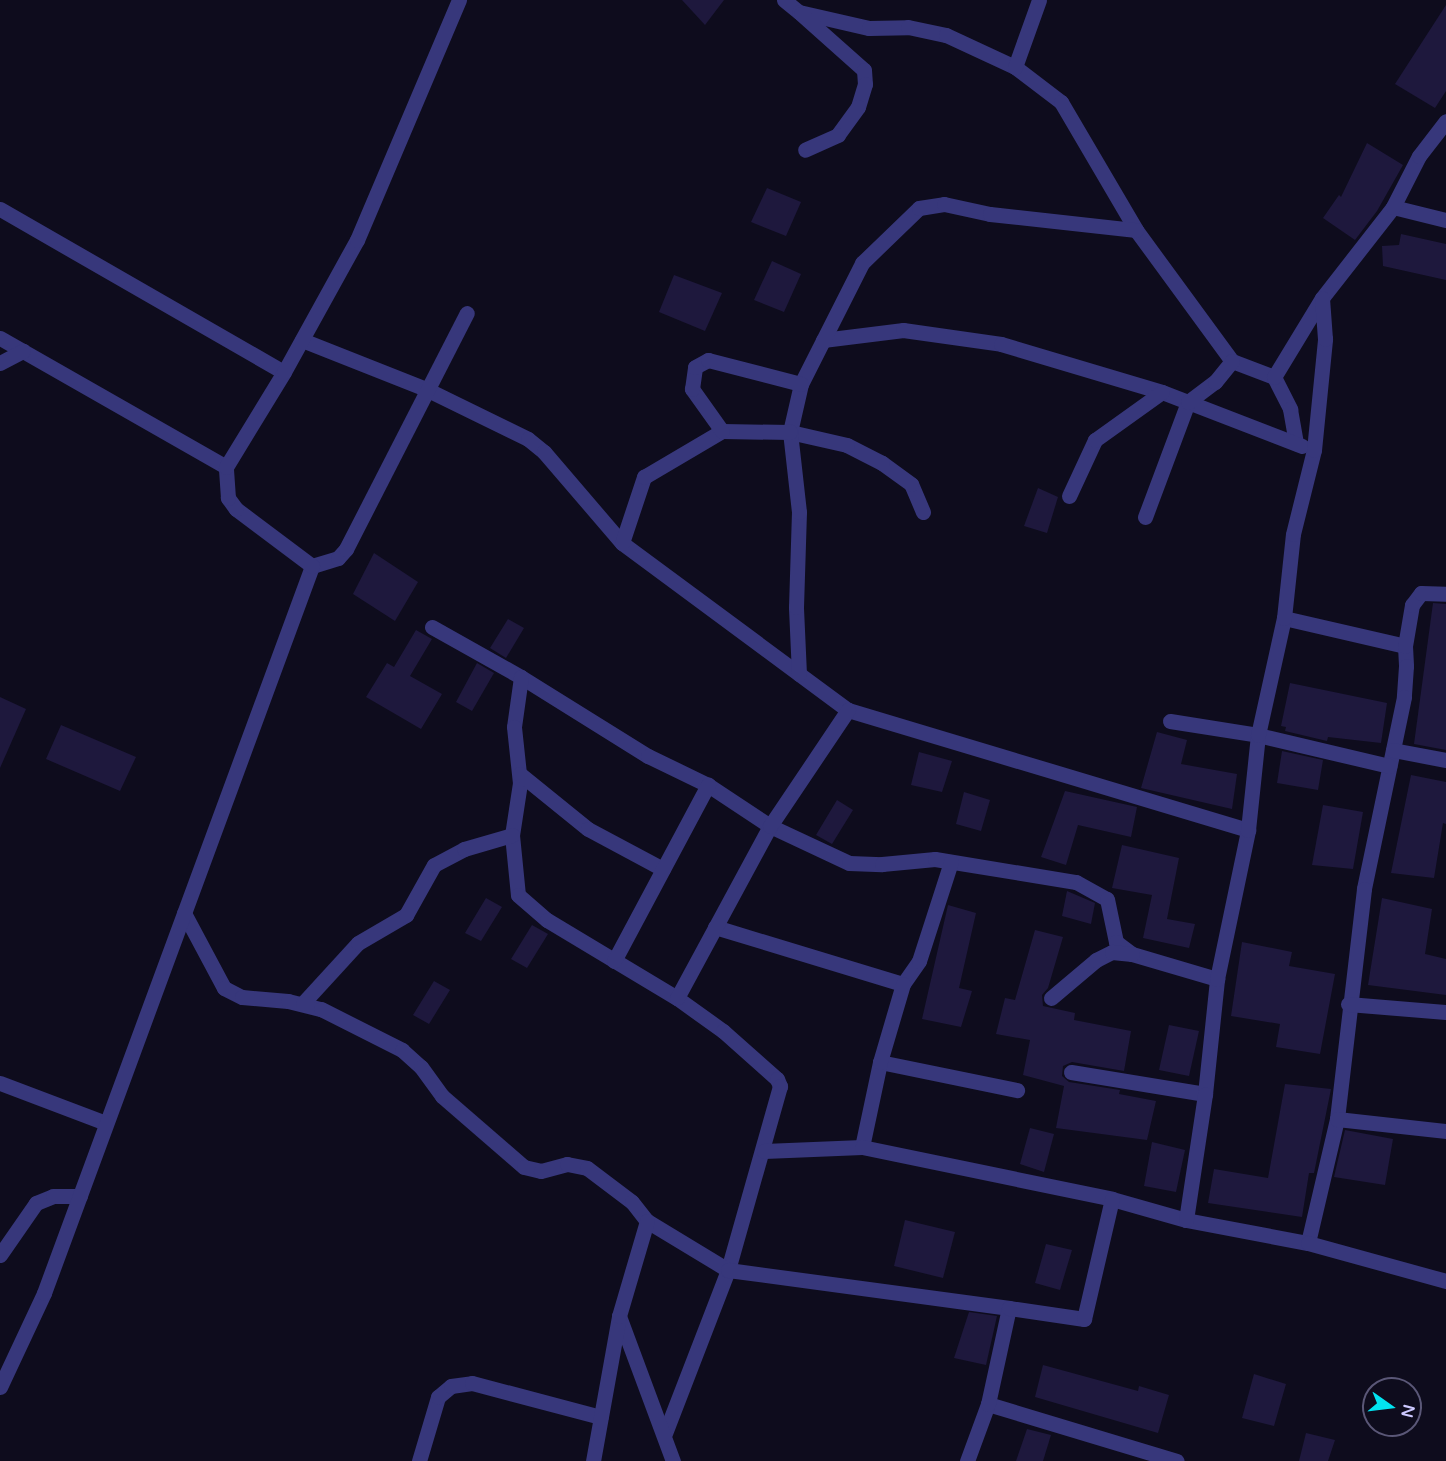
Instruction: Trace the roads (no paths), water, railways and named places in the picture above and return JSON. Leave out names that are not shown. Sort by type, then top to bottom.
[{"type":"street","points":[[312,567],[236,509],[228,498],[226,467],[284,372],[357,240],[459,0]]},
{"type":"street","points":[[784,0],[864,70],[865,84],[858,107],[838,135],[805,150]]},
{"type":"street","points":[[1014,67],[1039,0]]},
{"type":"street","points":[[799,12],[868,28],[908,27],[945,35],[1014,67],[1061,102],[1136,230],[1232,361],[1274,377],[1290,409],[1296,443]]},
{"type":"street","points":[[1274,377],[1322,298],[1393,207],[1419,156],[1446,122]]},
{"type":"street","points":[[799,674],[796,607],[799,512],[790,432],[801,384],[862,263],[919,207],[944,204],[990,214],[1136,230]]},
{"type":"street","points":[[1393,207],[1446,220]]},
{"type":"street","points":[[0,209],[284,372]]},
{"type":"street","points":[[1186,1220],[1205,1094],[1217,979],[1248,830],[1258,735],[1284,618],[1293,534],[1314,450],[1325,339],[1322,298]]},
{"type":"street","points":[[312,567],[338,558],[346,549],[467,313]]},
{"type":"street","points":[[823,340],[903,330],[1001,344],[1162,392],[1314,450]]},
{"type":"street","points":[[0,338],[226,467]]},
{"type":"street","points":[[302,340],[428,390],[528,439],[544,452],[622,543],[848,710],[1248,830]]},
{"type":"street","points":[[0,363],[23,351]]},
{"type":"street","points":[[722,431],[692,389],[695,368],[708,360],[801,384]]},
{"type":"street","points":[[1146,517],[1188,402],[1215,382],[1232,361]]},
{"type":"street","points":[[1069,496],[1095,440],[1162,392]]},
{"type":"street","points":[[622,543],[644,477],[722,431],[790,432],[847,446],[882,463],[911,484],[923,512]]},
{"type":"street","points":[[0,1387],[44,1293],[312,567]]},
{"type":"street","points":[[1308,1243],[1337,1119],[1348,1004],[1364,889],[1404,697],[1405,646],[1412,604],[1421,593],[1446,594]]},
{"type":"street","points":[[1284,618],[1405,646]]},
{"type":"street","points":[[432,627],[521,677],[630,746],[708,785],[770,826],[849,863],[882,864],[919,859],[951,862],[1076,882],[1087,887],[1107,899],[1116,942],[1132,954]]},
{"type":"street","points":[[521,677],[514,719],[520,774],[512,835],[518,895],[548,920],[677,998],[777,1079],[779,1096],[728,1270],[665,1433]]},
{"type":"street","points":[[677,998],[770,826],[848,710]]},
{"type":"street","points":[[1170,722],[1258,735],[1389,766]]},
{"type":"street","points":[[1393,750],[1446,760]]},
{"type":"street","points":[[520,774],[588,829],[663,869]]},
{"type":"street","points":[[614,960],[708,785]]},
{"type":"street","points":[[303,1003],[358,943],[406,915],[424,877],[434,866],[465,849],[512,835]]},
{"type":"street","points":[[862,1146],[880,1062],[903,984],[919,961],[951,862]]},
{"type":"street","points":[[184,913],[224,988],[254,999],[303,1003],[413,1058],[442,1096],[524,1167],[541,1171],[567,1164],[587,1168],[632,1202],[647,1221],[728,1270],[1084,1319],[1112,1199]]},
{"type":"street","points":[[715,927],[903,984]]},
{"type":"street","points":[[1051,998],[1096,960],[1112,952],[1132,954],[1217,979]]},
{"type":"street","points":[[1348,1004],[1446,1012]]},
{"type":"street","points":[[880,1062],[1017,1090]]},
{"type":"street","points":[[1071,1072],[1205,1094]]},
{"type":"street","points":[[0,1083],[106,1123]]},
{"type":"street","points":[[1337,1119],[1446,1131]]},
{"type":"street","points":[[764,1151],[862,1146],[1112,1199],[1186,1220],[1308,1243],[1446,1281]]},
{"type":"street","points":[[0,1255],[36,1203],[53,1196],[80,1196]]},
{"type":"street","points":[[592,1461],[619,1316],[647,1221]]},
{"type":"street","points":[[967,1461],[988,1404],[1009,1308]]},
{"type":"street","points":[[619,1316],[665,1433],[673,1461]]},
{"type":"street","points":[[419,1461],[438,1397],[450,1386],[472,1383],[601,1417]]},
{"type":"street","points":[[988,1404],[1144,1457],[1177,1461]]}]
